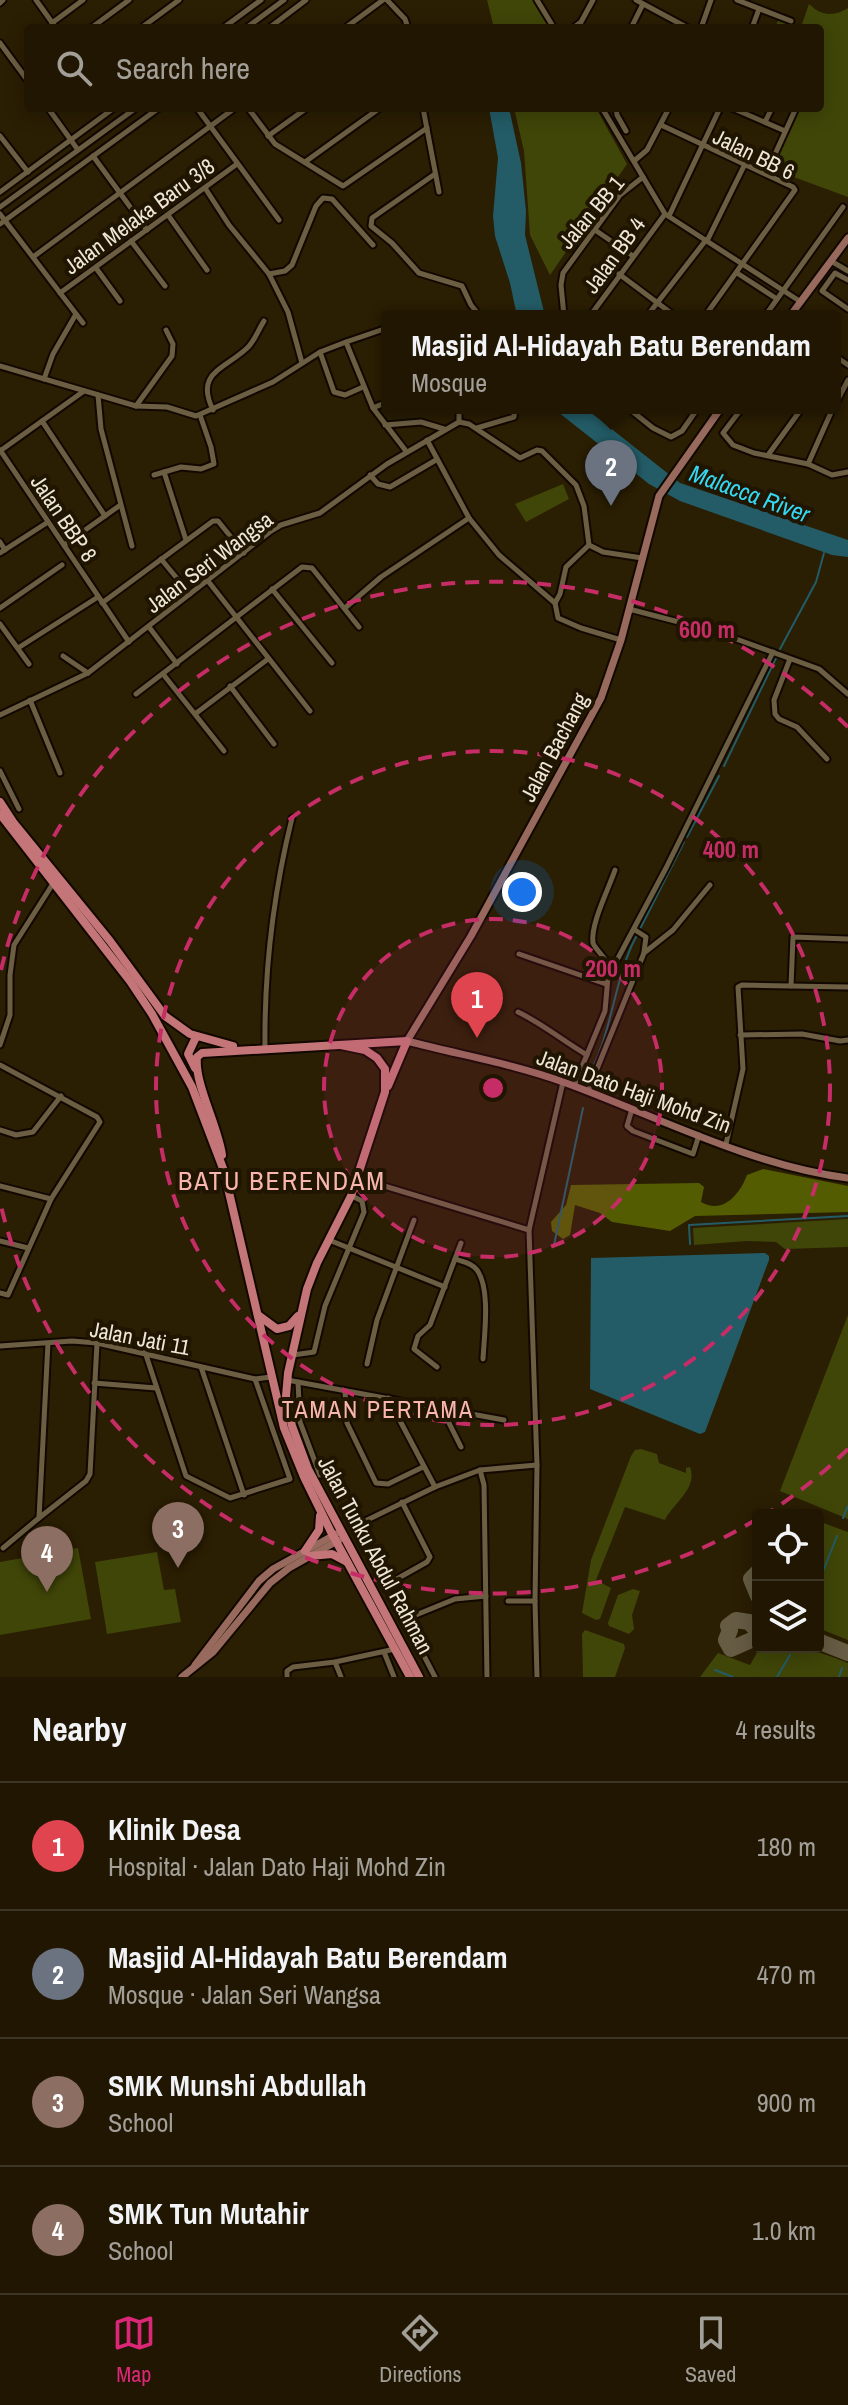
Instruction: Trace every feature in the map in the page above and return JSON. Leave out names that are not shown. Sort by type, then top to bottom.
[{"type":"main road","points":[[0,802],[165,1016],[196,1037],[254,1050]]},
{"type":"main road","name":"Jalan Tunku Abdul Rahman","points":[[0,814],[103,944],[152,1014],[192,1087],[224,1171],[284,1428],[320,1510],[391,1621],[419,1677]]},
{"type":"main road","points":[[196,1037],[188,1054],[197,1070],[220,1140],[224,1171]]},
{"type":"main road","points":[[197,1070],[197,1057],[202,1053],[407,1041]]},
{"type":"main road","name":"Jalan Bachang","points":[[328,1240],[351,1196],[385,1092],[407,1041]]},
{"type":"main road","points":[[341,1045],[365,1050],[377,1058],[385,1069],[385,1092]]},
{"type":"main road","name":"Jalan Tunku Abdul Rahman","points":[[328,1240],[307,1289],[301,1312],[287,1380],[288,1412],[300,1449],[348,1562],[410,1677]]},
{"type":"main road","points":[[258,1315],[272,1327],[280,1329],[291,1324],[301,1312]]},
{"type":"main road","points":[[320,1510],[319,1530],[308,1553],[332,1554],[348,1562]]},
{"type":"street","points":[[36,0],[53,24]]},
{"type":"street","points":[[55,24],[83,0]]},
{"type":"street","points":[[96,24],[129,0]]},
{"type":"street","points":[[146,24],[179,0]]},
{"type":"street","points":[[228,24],[261,0]]},
{"type":"street","points":[[251,24],[284,0]]},
{"type":"street","points":[[274,24],[306,0]]},
{"type":"street","points":[[351,24],[385,0],[407,24]]},
{"type":"street","points":[[537,0],[552,24]]},
{"type":"street","points":[[578,24],[593,0]]},
{"type":"street","points":[[636,0],[680,24]]},
{"type":"street","points":[[702,24],[711,0]]},
{"type":"street","points":[[737,0],[791,21]]},
{"type":"street","points":[[633,24],[643,4]]},
{"type":"street","points":[[753,24],[759,9]]},
{"type":"street","points":[[0,43],[24,76]]},
{"type":"street","points":[[51,112],[78,150]]},
{"type":"street","points":[[0,192],[109,112]]},
{"type":"street","points":[[0,207],[130,112]]},
{"type":"street","points":[[83,323],[1,219],[154,112]]},
{"type":"street","points":[[201,112],[279,220]]},
{"type":"street","points":[[33,257],[230,112]]},
{"type":"street","points":[[251,112],[282,150],[343,186],[427,128]]},
{"type":"street","points":[[268,136],[301,112]]},
{"type":"street","points":[[305,162],[374,112]]},
{"type":"street","points":[[424,112],[439,192]]},
{"type":"street","points":[[604,112],[667,215],[801,302]]},
{"type":"street","points":[[617,112],[626,131]]},
{"type":"street","points":[[634,161],[647,150],[667,112]]},
{"type":"street","name":"Jalan BB 4","points":[[594,310],[667,215],[718,112]]},
{"type":"street","points":[[741,112],[785,131]]},
{"type":"street","points":[[765,122],[770,112]]},
{"type":"street","points":[[766,174],[794,112]]},
{"type":"street","name":"Jalan BB 6","points":[[661,125],[793,187],[795,194],[743,264]]},
{"type":"street","points":[[0,136],[28,172]]},
{"type":"street","points":[[93,156],[147,230]]},
{"type":"street","name":"Jalan Melaka Baru 3/8","points":[[60,293],[237,164]]},
{"type":"street","points":[[651,310],[706,241],[744,166]]},
{"type":"street","points":[[435,174],[372,218],[371,226],[392,243],[419,273],[462,286],[475,310]]},
{"type":"street","name":"Jalan BB 1","points":[[563,310],[563,273],[620,195],[643,177]]},
{"type":"street","points":[[205,188],[229,225],[269,274],[288,312],[302,363]]},
{"type":"street","points":[[269,274],[285,271],[292,265],[316,206],[323,198],[332,199],[373,245]]},
{"type":"street","points":[[769,310],[843,207]]},
{"type":"street","points":[[168,215],[207,270]]},
{"type":"street","points":[[595,230],[633,256]]},
{"type":"street","points":[[795,310],[848,238]]},
{"type":"street","points":[[131,241],[165,286]]},
{"type":"street","points":[[831,261],[848,271]]},
{"type":"street","points":[[709,310],[743,264]]},
{"type":"street","points":[[96,268],[120,301]]},
{"type":"street","points":[[737,273],[777,299]]},
{"type":"street","points":[[848,280],[835,273],[822,291],[848,309]]},
{"type":"street","points":[[619,274],[667,310]]},
{"type":"street","points":[[44,379],[53,354],[76,314]]},
{"type":"street","points":[[213,410],[206,392],[210,378],[246,349],[264,321]]},
{"type":"street","points":[[136,406],[172,356],[173,344],[166,330]]},
{"type":"street","points":[[0,366],[136,406],[167,407],[192,416],[213,410],[286,375],[320,352],[381,330]]},
{"type":"street","points":[[346,342],[373,408],[406,451]]},
{"type":"street","points":[[320,352],[334,392],[345,395],[363,387]]},
{"type":"street","points":[[1,454],[85,391]]},
{"type":"street","points":[[98,395],[101,429],[132,546]]},
{"type":"street","points":[[373,408],[381,405]]},
{"type":"street","points":[[459,414],[459,422],[476,428],[520,458],[540,450],[575,482],[584,506],[589,545]]},
{"type":"street","points":[[476,428],[514,417],[514,414]]},
{"type":"street","points":[[640,414],[665,436],[671,437],[682,431],[694,414]]},
{"type":"street","name":"Jalan Bachang","points":[[407,1041],[471,936],[587,725],[609,680],[659,496],[717,414]]},
{"type":"street","points":[[737,414],[723,433],[733,445],[808,464],[832,475],[848,472]]},
{"type":"street","points":[[768,455],[798,414]]},
{"type":"street","points":[[808,464],[829,414]]},
{"type":"street","points":[[154,475],[185,466],[201,469],[214,464],[200,415]]},
{"type":"street","points":[[42,421],[105,516]]},
{"type":"street","points":[[385,425],[421,422],[445,429]]},
{"type":"street","name":"Jalan Seri Wangsa","points":[[0,715],[88,673],[281,525],[320,513],[406,451],[459,422]]},
{"type":"street","points":[[427,440],[469,518],[499,555],[555,603]]},
{"type":"street","name":"Jalan BBP 8","points":[[1,454],[129,642]]},
{"type":"street","points":[[370,475],[378,484],[390,487],[436,460]]},
{"type":"street","points":[[164,472],[186,540]]},
{"type":"street","points":[[64,545],[119,506]]},
{"type":"street","points":[[345,608],[381,577],[469,518]]},
{"type":"street","points":[[18,648],[100,600],[216,520],[244,553]]},
{"type":"street","points":[[0,542],[3,552],[48,522]]},
{"type":"street","points":[[589,545],[603,552],[642,558]]},
{"type":"street","points":[[589,545],[566,567],[555,603],[556,614],[565,622],[621,640]]},
{"type":"street","points":[[161,559],[190,594]]},
{"type":"street","points":[[0,608],[62,565]]},
{"type":"street","points":[[136,694],[302,567],[308,566],[316,572],[359,627]]},
{"type":"street","points":[[208,581],[310,711]]},
{"type":"street","points":[[272,589],[332,663]]},
{"type":"street","points":[[629,609],[717,632],[773,652],[826,673],[848,694]]},
{"type":"street","points":[[0,624],[3,635],[18,648],[29,664]]},
{"type":"street","points":[[149,627],[177,664]]},
{"type":"street","points":[[574,1086],[605,1011],[606,984],[638,931],[773,652]]},
{"type":"street","points":[[63,656],[88,673]]},
{"type":"street","points":[[195,714],[268,659]]},
{"type":"street","points":[[790,659],[774,700],[775,714],[804,733],[827,759]]},
{"type":"street","points":[[163,674],[224,751]]},
{"type":"street","points":[[230,686],[274,744]]},
{"type":"street","points":[[30,700],[60,773]]},
{"type":"street","points":[[0,771],[3,786],[19,809]]},
{"type":"street","points":[[265,1049],[264,989],[269,938],[281,860],[292,818]]},
{"type":"street","points":[[613,969],[605,956],[594,947],[593,941],[615,870]]},
{"type":"street","points":[[0,1045],[10,1015],[12,954],[18,935],[54,882]]},
{"type":"street","points":[[644,953],[673,930],[710,885]]},
{"type":"street","points":[[588,1091],[644,953],[646,940],[638,931]]},
{"type":"street","points":[[791,986],[793,937],[848,939]]},
{"type":"street","points":[[519,954],[606,984]]},
{"type":"street","points":[[0,972],[10,975]]},
{"type":"street","points":[[726,1144],[743,1069],[737,990],[740,985],[848,987]]},
{"type":"street","points":[[518,1012],[538,1021],[564,1042],[587,1055]]},
{"type":"street","points":[[740,1035],[802,1034],[848,1040]]},
{"type":"street","name":"Jalan Dato Haji Mohd Zin","points":[[407,1041],[563,1082],[726,1144],[805,1170],[848,1178]]},
{"type":"street","points":[[0,1065],[61,1096],[97,1117],[100,1122],[51,1199],[8,1295],[0,1293]]},
{"type":"street","points":[[537,1677],[537,1465],[529,1230],[563,1082]]},
{"type":"street","points":[[699,1134],[693,1154],[627,1126],[645,1093],[701,1114]]},
{"type":"street","points":[[0,1130],[22,1135],[33,1132],[61,1096]]},
{"type":"street","points":[[358,1178],[529,1230]]},
{"type":"street","points":[[0,1186],[51,1199]]},
{"type":"street","points":[[292,1355],[314,1352],[325,1306],[365,1208],[362,1201],[351,1196]]},
{"type":"street","points":[[367,1364],[377,1320],[414,1220]]},
{"type":"street","points":[[328,1240],[445,1287]]},
{"type":"street","points":[[0,1241],[28,1248]]},
{"type":"street","points":[[437,1367],[414,1349],[418,1336],[428,1330],[461,1243]]},
{"type":"street","points":[[455,1259],[472,1266],[480,1277],[485,1321],[483,1359]]},
{"type":"street","points":[[39,1518],[48,1343]]},
{"type":"street","points":[[3,1548],[86,1481],[90,1474],[97,1343]]},
{"type":"street","name":"Jalan Jati 11","points":[[0,1346],[97,1343],[255,1379],[271,1377]]},
{"type":"street","points":[[145,1352],[186,1476],[227,1497],[244,1495],[290,1479],[255,1379]]},
{"type":"street","points":[[201,1366],[244,1495]]},
{"type":"street","points":[[287,1380],[504,1420]]},
{"type":"street","points":[[298,1382],[300,1422],[320,1475]]},
{"type":"street","points":[[94,1383],[156,1388]]},
{"type":"street","points":[[345,1391],[347,1423],[376,1483],[388,1484],[423,1467]]},
{"type":"street","points":[[388,1398],[435,1487]]},
{"type":"street","points":[[442,1408],[461,1447]]},
{"type":"street","points":[[435,1677],[386,1585],[359,1526],[402,1502],[480,1470],[537,1465]]},
{"type":"street","points":[[480,1470],[484,1485],[487,1677]]},
{"type":"street","points":[[386,1585],[427,1562],[430,1557],[402,1502]]},
{"type":"street","points":[[182,1677],[192,1670],[257,1583],[273,1569],[338,1536]]},
{"type":"street","points":[[391,1621],[455,1599],[486,1596]]},
{"type":"street","points":[[508,1601],[535,1601]]},
{"type":"street","points":[[287,1677],[287,1671],[293,1667],[396,1649]]},
{"type":"street","points":[[384,1652],[394,1677]]},
{"type":"street","points":[[335,1662],[341,1677]]},
{"type":"green space","points":[[487,0],[534,0],[548,24],[493,24]]},
{"type":"green space","points":[[809,4],[828,14],[848,8],[848,197],[772,169],[797,112],[824,112],[824,24],[802,24]]},
{"type":"green space","points":[[779,18],[794,24],[777,24]]},
{"type":"green space","points":[[515,112],[598,112],[627,164],[550,275],[530,235],[524,151]]},
{"type":"green space","points":[[563,484],[569,499],[526,522],[515,504]]},
{"type":"green space","points":[[763,1169],[848,1186],[848,1212],[695,1216],[670,1231],[612,1222],[600,1213],[575,1205],[570,1235],[563,1239],[552,1231],[551,1222],[566,1205],[571,1185],[699,1183],[704,1187],[701,1202],[716,1206],[735,1195],[747,1175]]},
{"type":"green space","points":[[848,1219],[848,1247],[785,1249],[776,1242],[747,1241],[694,1245],[693,1228]]},
{"type":"green space","points":[[848,1315],[848,1519],[780,1491]]},
{"type":"green space","points":[[635,1450],[657,1454],[659,1463],[686,1473],[686,1468],[690,1467],[691,1482],[665,1520],[625,1507],[596,1580],[611,1588],[600,1619],[596,1620],[582,1613],[591,1560],[631,1456]]},
{"type":"green space","points":[[824,1523],[848,1532],[848,1640],[824,1630]]},
{"type":"green space","points":[[78,1548],[91,1619],[0,1635],[0,1562]]},
{"type":"green space","points":[[157,1552],[164,1590],[175,1589],[181,1622],[107,1634],[95,1562]]},
{"type":"green space","points":[[633,1589],[640,1591],[632,1615],[634,1629],[629,1634],[608,1623],[618,1595]]},
{"type":"green space","points":[[585,1630],[624,1644],[615,1677],[583,1677],[582,1634]]},
{"type":"green space","points":[[718,1653],[750,1665],[757,1653],[821,1653],[848,1663],[848,1677],[700,1677]]},
{"type":"water","points":[[490,112],[510,112],[521,163],[525,235],[544,310],[516,310],[495,236],[493,216],[498,158]]},
{"type":"water","points":[[561,414],[593,414],[680,483],[848,540],[848,557],[832,555],[680,501],[649,484]]},
{"type":"water","points":[[765,1253],[769,1260],[705,1432],[700,1434],[590,1389],[591,1258]]},
{"type":"waterway","points":[[780,649],[816,582],[824,553]]},
{"type":"waterway","points":[[724,766],[777,656]]},
{"type":"waterway","points":[[687,837],[719,776]]},
{"type":"waterway","points":[[640,929],[684,842]]},
{"type":"waterway","points":[[585,1080],[601,1047],[623,970],[637,935]]},
{"type":"waterway","points":[[554,1245],[583,1108]]},
{"type":"waterway","points":[[690,1244],[689,1225],[848,1216]]},
{"type":"waterway","points":[[843,1518],[848,1506]]},
{"type":"waterway","points":[[819,1581],[837,1536]]},
{"type":"waterway","points":[[777,1677],[790,1655]]},
{"type":"waterway","points":[[839,1677],[842,1668]]},
{"type":"waterway","points":[[715,1670],[733,1677]]},
{"type":"taxiway","points":[[752,1578],[752,1581]]},
{"type":"taxiway","points":[[752,1625],[736,1620],[728,1626],[730,1630],[726,1640],[731,1649],[752,1640]]},
{"type":"taxiway","points":[[824,1643],[848,1653]]},
{"type":"place","name":"Masjid Al-Hidayah Batu Berendam","points":[[611,506]]},
{"type":"place","name":"Klinik Desa","points":[[477,1038]]},
{"type":"place","name":"SMK Munshi Abdullah","points":[[178,1568]]},
{"type":"place","name":"SMK Tun Mutahir","points":[[47,1592]]},
{"type":"district","name":"BATU BERENDAM","points":[[282,1180]]},
{"type":"district","name":"TAMAN PERTAMA","points":[[378,1409]]},
{"type":"water label","name":"Malacca River","points":[[750,493]]}]
